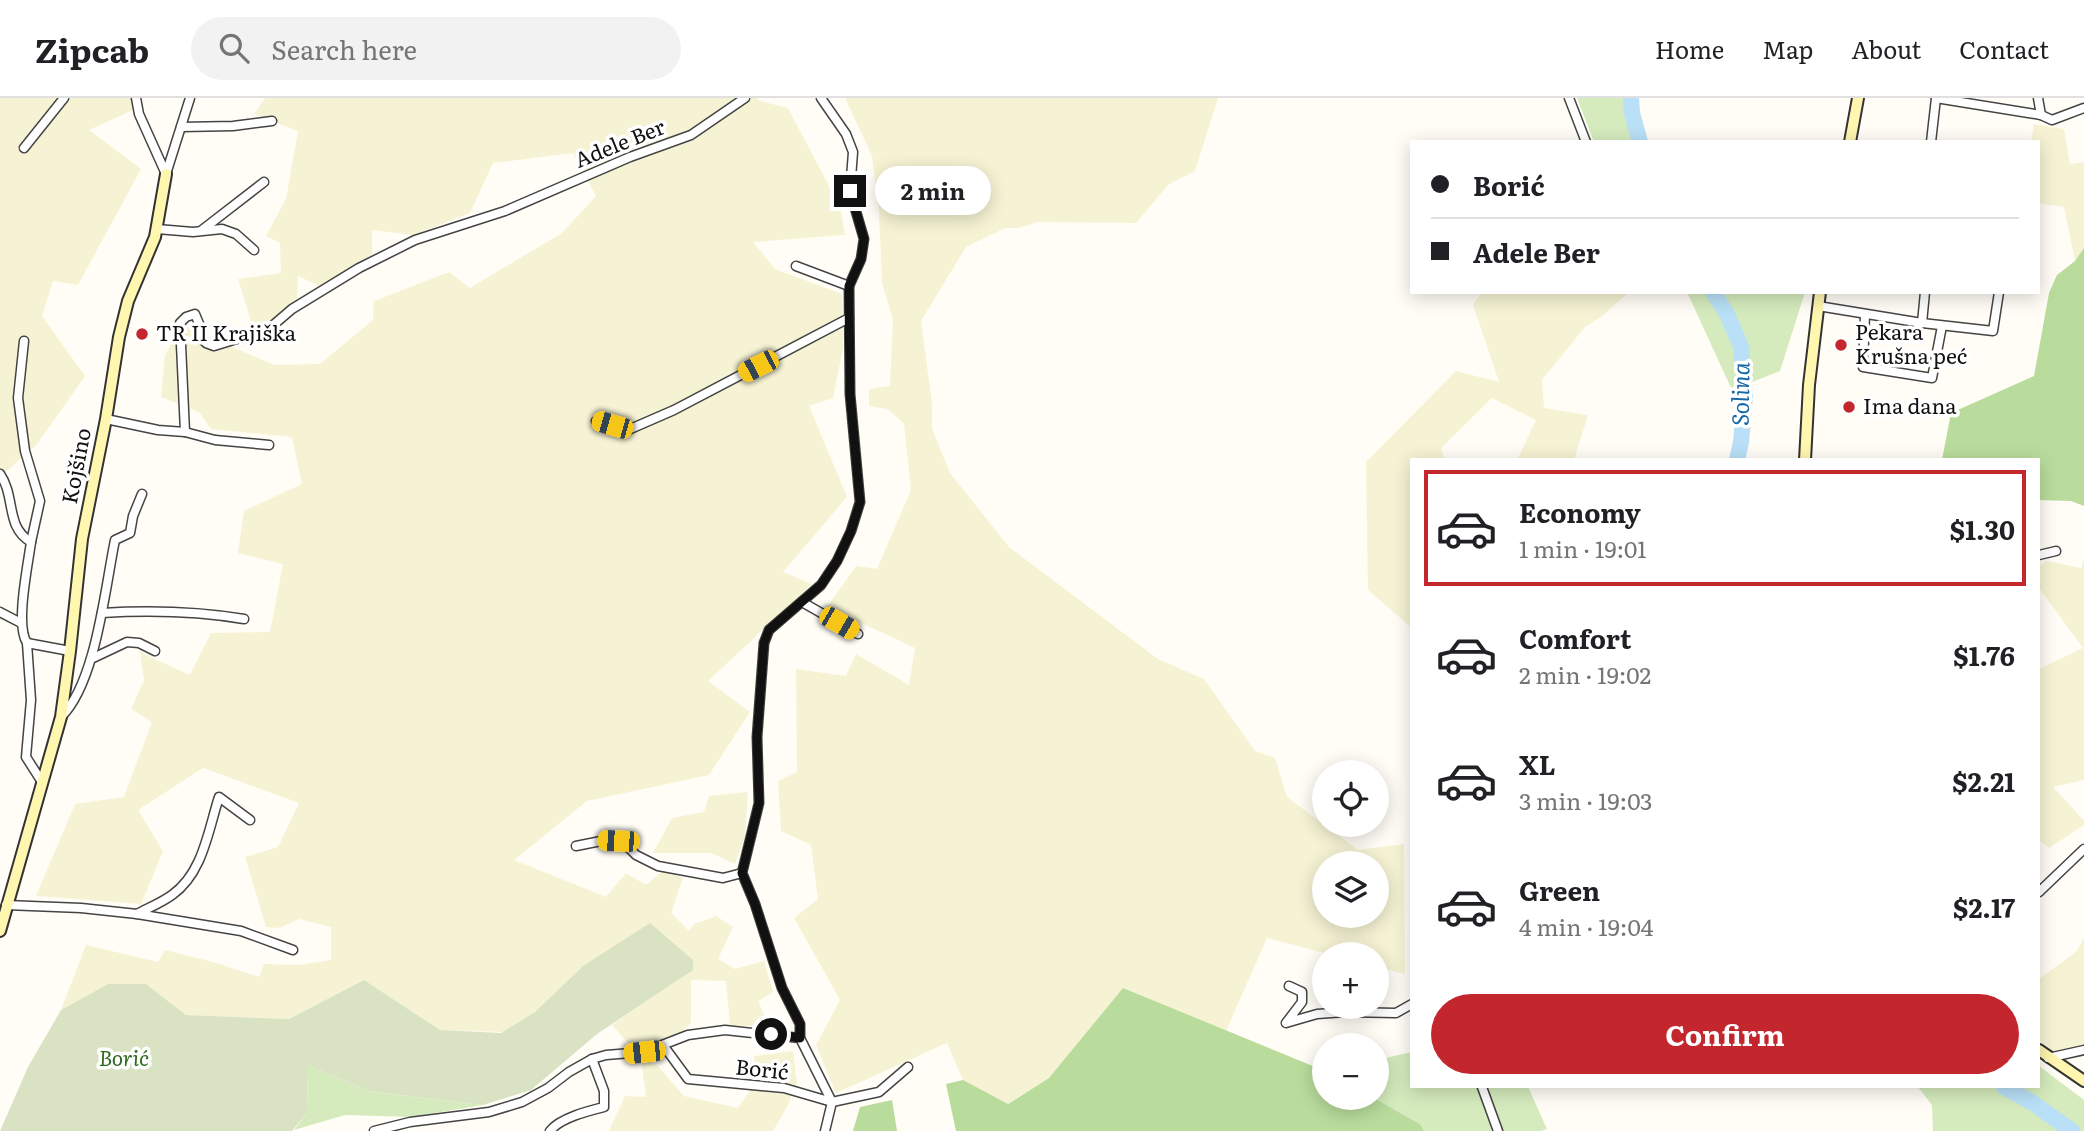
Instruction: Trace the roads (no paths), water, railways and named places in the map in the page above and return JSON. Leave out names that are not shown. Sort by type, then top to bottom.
[{"type":"street","points":[[24,148],[64,98]]},
{"type":"street","points":[[136,98],[139,114],[166,174]]},
{"type":"street","name":"Kojšino","points":[[1,926],[61,717],[71,651],[82,539],[119,337],[128,300],[150,252],[157,229],[166,174],[190,98]]},
{"type":"street","name":"Adele Ber","points":[[185,432],[179,337],[180,323],[186,317],[195,314],[201,338],[214,346],[271,327],[292,309],[359,268],[415,240],[505,211],[630,157],[691,135],[746,98]]},
{"type":"street","points":[[800,1038],[800,1024],[782,988],[742,873],[759,803],[757,737],[764,643],[769,630],[821,585],[837,561],[851,531],[860,502],[850,394],[849,286],[861,259],[864,239],[850,191],[852,152],[846,134],[821,98]]},
{"type":"street","points":[[1569,98],[1585,140]]},
{"type":"street","points":[[1851,140],[1858,98]]},
{"type":"street","points":[[1931,140],[1936,98],[2041,115],[2052,120],[2084,108]]},
{"type":"street","points":[[2038,98],[2041,115]]},
{"type":"street","points":[[181,127],[233,126],[272,121]]},
{"type":"street","points":[[202,230],[264,182]]},
{"type":"street","points":[[157,229],[193,232],[222,229],[236,234],[254,250]]},
{"type":"street","points":[[796,266],[849,286]]},
{"type":"street","points":[[1805,458],[1808,385],[1820,294]]},
{"type":"street","points":[[1922,323],[1926,294]]},
{"type":"street","points":[[1818,306],[1865,315],[1993,331],[1999,294]]},
{"type":"street","points":[[1865,315],[1863,367],[1932,378],[1942,326]]},
{"type":"street","points":[[596,421],[628,430],[674,410],[849,318]]},
{"type":"street","points":[[24,341],[18,398],[25,452],[40,501],[31,542],[21,623],[27,643],[31,700],[26,757],[42,782]]},
{"type":"street","points":[[106,419],[158,430],[185,432],[215,440],[269,445]]},
{"type":"street","points":[[0,474],[8,485],[13,518],[22,537],[31,542]]},
{"type":"street","name":"Kojšino","points":[[61,717],[72,707],[92,659],[115,540],[130,533],[133,516],[142,495]]},
{"type":"street","points":[[2040,555],[2056,551]]},
{"type":"street","points":[[802,602],[858,634]]},
{"type":"street","points":[[102,613],[173,611],[244,619]]},
{"type":"street","points":[[0,612],[21,623]]},
{"type":"street","points":[[92,659],[127,642],[139,643],[155,651]]},
{"type":"street","points":[[27,643],[71,651]]},
{"type":"street","points":[[137,914],[172,895],[186,882],[205,847],[219,797],[250,820]]},
{"type":"street","points":[[576,846],[618,841],[636,855],[658,866],[723,878],[742,873]]},
{"type":"street","points":[[2040,891],[2084,849]]},
{"type":"street","points":[[6,905],[81,908],[241,930],[293,950]]},
{"type":"street","points":[[1289,986],[1302,992],[1302,1002],[1286,1023],[1317,1014],[1396,1013],[1410,1005]]},
{"type":"street","name":"Borić","points":[[374,1131],[410,1122],[489,1112],[522,1102],[592,1059],[644,1052],[688,1035],[725,1030],[800,1038],[832,1102]]},
{"type":"street","name":"Borić","points":[[663,1045],[688,1079],[784,1088],[832,1102],[879,1092],[908,1067]]},
{"type":"street","points":[[2040,1051],[2084,1081]]},
{"type":"street","points":[[2048,1058],[2084,1051]]},
{"type":"street","points":[[550,1131],[556,1123],[604,1107],[604,1091],[592,1059]]},
{"type":"street","points":[[1482,1088],[1498,1131]]},
{"type":"street","points":[[824,1131],[832,1102]]},
{"type":"waterway","name":"Solina","points":[[1631,98],[1639,140]]},
{"type":"waterway","name":"Solina","points":[[1714,294],[1727,314],[1741,347],[1745,396],[1737,458]]},
{"type":"waterway","name":"Solina","points":[[2006,1088],[2033,1103],[2072,1131]]},
{"type":"place","name":"TR II Krajiška","points":[[142,334]]},
{"type":"place","name":"Pekara Krušna peć","points":[[1841,345]]},
{"type":"place","name":"Ima dana","points":[[1849,407]]}]
